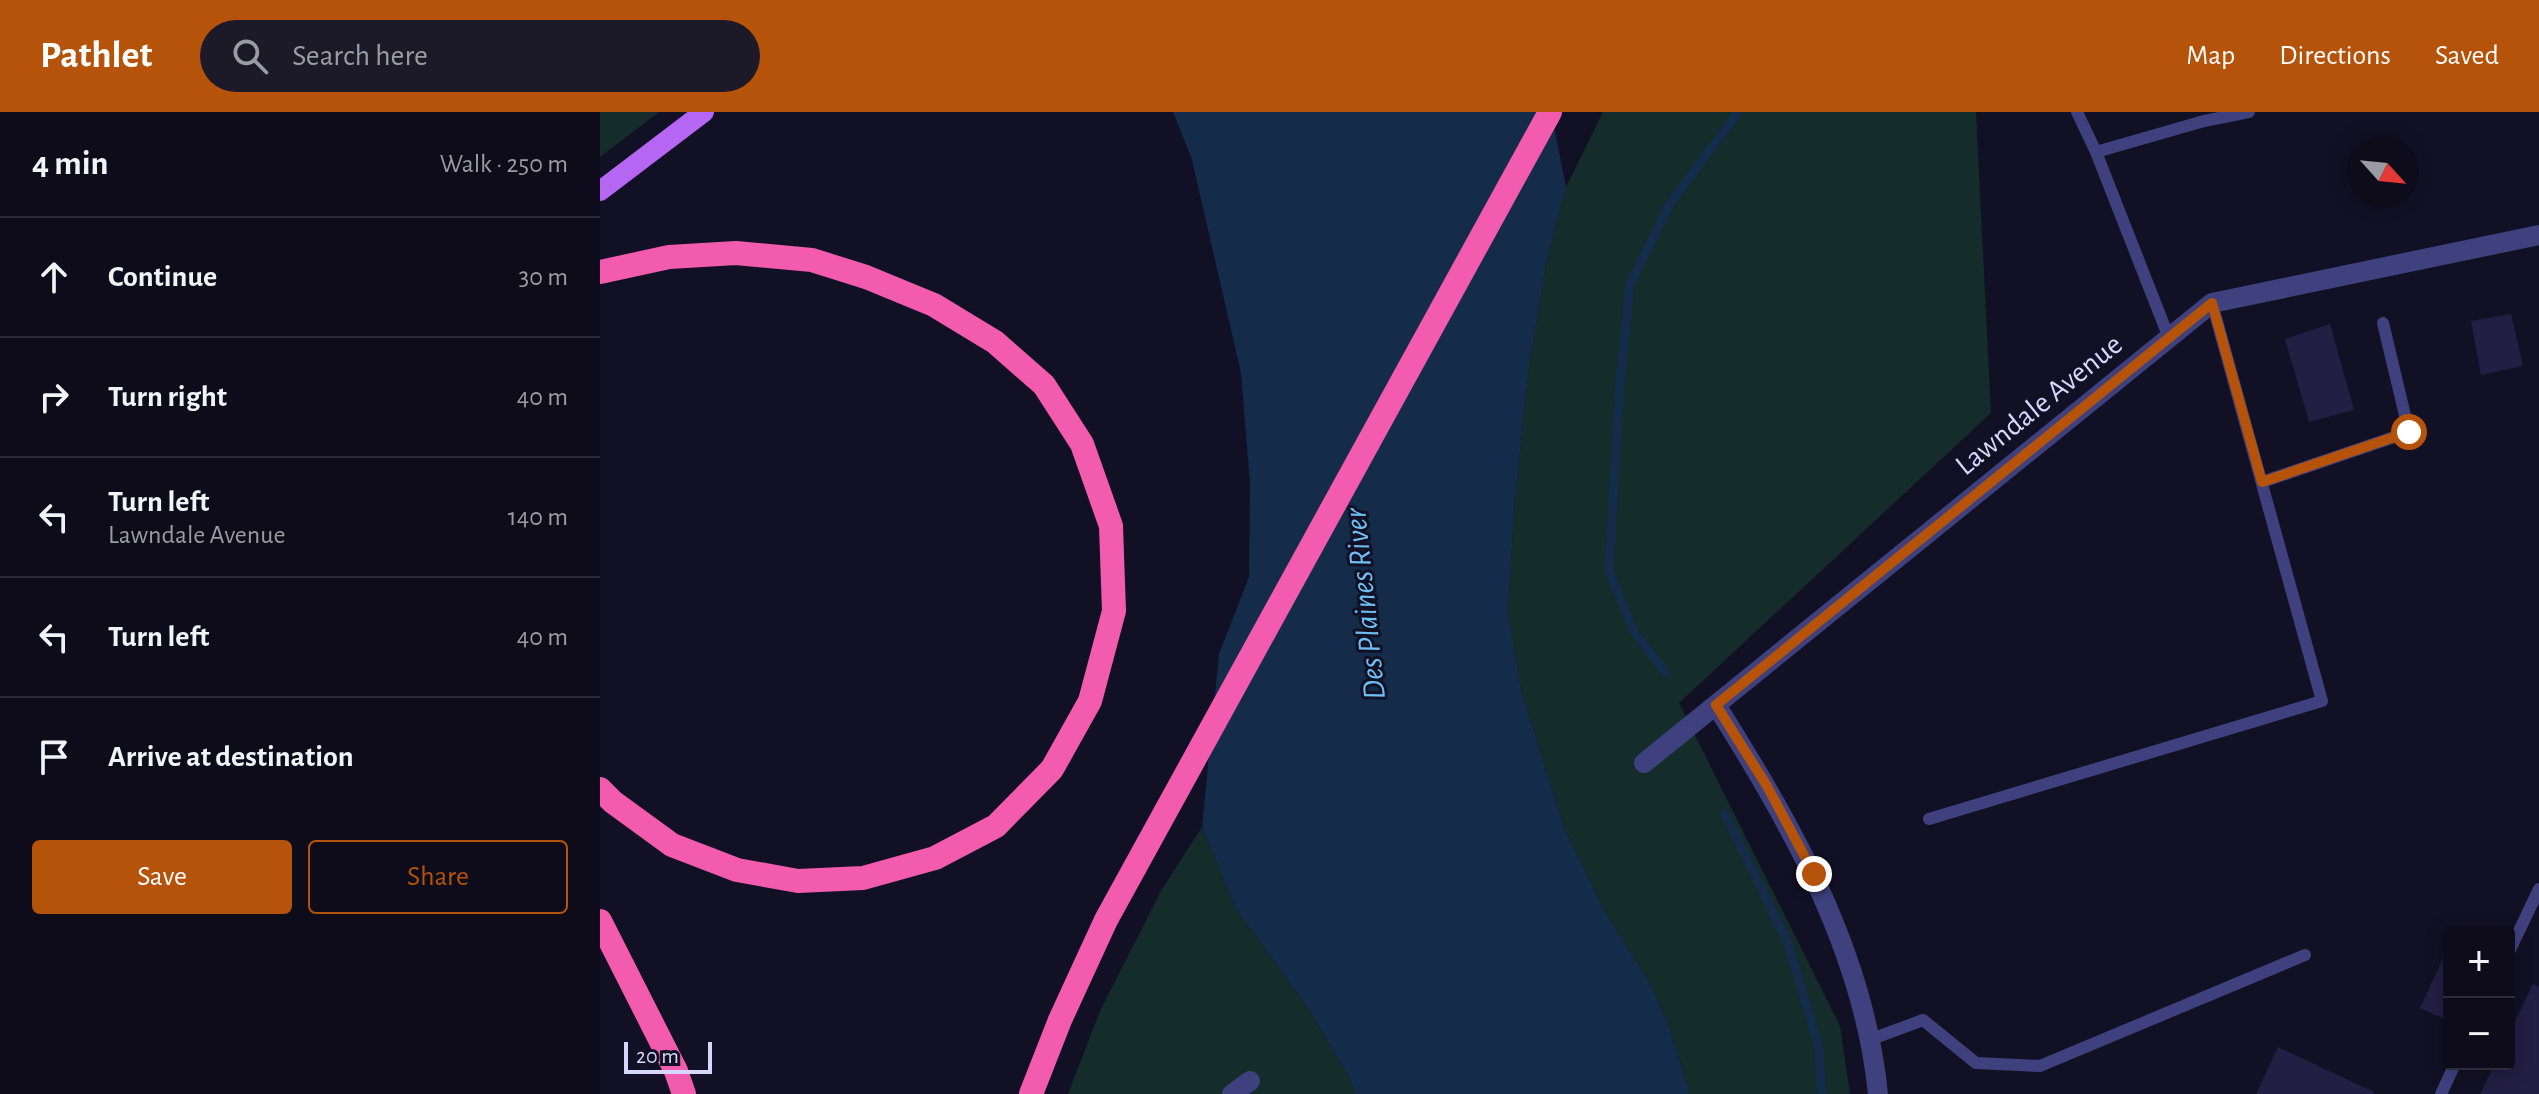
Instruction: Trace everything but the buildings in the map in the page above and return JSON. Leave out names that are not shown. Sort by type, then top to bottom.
[{"type":"highway","points":[[1031,1094],[1060,1020],[1106,920],[1550,112]]},
{"type":"highway","points":[[600,272],[683,256],[736,253],[812,260],[866,277],[934,305],[995,342],[1044,385],[1082,444],[1111,526],[1114,611],[1090,701],[1052,769],[996,826],[935,858],[863,878],[798,881],[737,870],[672,845],[600,789]]},
{"type":"highway","points":[[600,921],[676,1071],[684,1094]]},
{"type":"main road","points":[[600,191],[704,112]]},
{"type":"street","name":"Lawndale Avenue","points":[[1644,763],[2212,303],[2539,235]]},
{"type":"street","points":[[1716,705],[1767,786],[1814,874],[1861,1000],[1878,1094]]},
{"type":"street","points":[[1232,1094],[1250,1081]]},
{"type":"lane","points":[[2077,112],[2096,152],[2169,338]]},
{"type":"lane","points":[[2096,152],[2204,121],[2249,112]]},
{"type":"lane","points":[[1929,819],[2322,701],[2212,303]]},
{"type":"lane","points":[[2262,482],[2409,432],[2383,323]]},
{"type":"lane","points":[[2515,939],[2539,889]]},
{"type":"lane","points":[[1869,1040],[1923,1020],[1976,1063],[2040,1066],[2305,955]]},
{"type":"lane","points":[[2441,1094],[2452,1070]]},
{"type":"green space","points":[[600,112],[659,112],[600,157]]},
{"type":"green space","points":[[1603,112],[1976,112],[1991,413],[1679,703],[1840,1026],[1850,1094],[1690,1094],[1669,1025],[1648,980],[1604,910],[1564,827],[1521,690],[1508,610],[1515,499],[1529,367],[1546,264],[1566,187]]},
{"type":"green space","points":[[1202,827],[1236,909],[1308,1008],[1351,1081],[1355,1094],[1068,1094],[1100,1011],[1161,891]]},
{"type":"water","name":"Des Plaines River","points":[[1173,112],[1551,112],[1566,187],[1546,264],[1529,367],[1515,499],[1508,610],[1521,690],[1564,827],[1604,910],[1648,980],[1669,1025],[1690,1094],[1355,1094],[1351,1081],[1308,1008],[1236,909],[1202,827],[1219,654],[1249,577],[1250,483],[1241,373],[1192,160]]},
{"type":"waterway","points":[[1666,673],[1634,632],[1609,571],[1620,381],[1630,285],[1669,205],[1738,112]]},
{"type":"waterway","points":[[1725,814],[1787,941],[1818,1043],[1822,1094]]},
{"type":"route","points":[[1814,874],[1767,786],[1716,705],[2212,303],[2262,482],[2409,432]]}]
